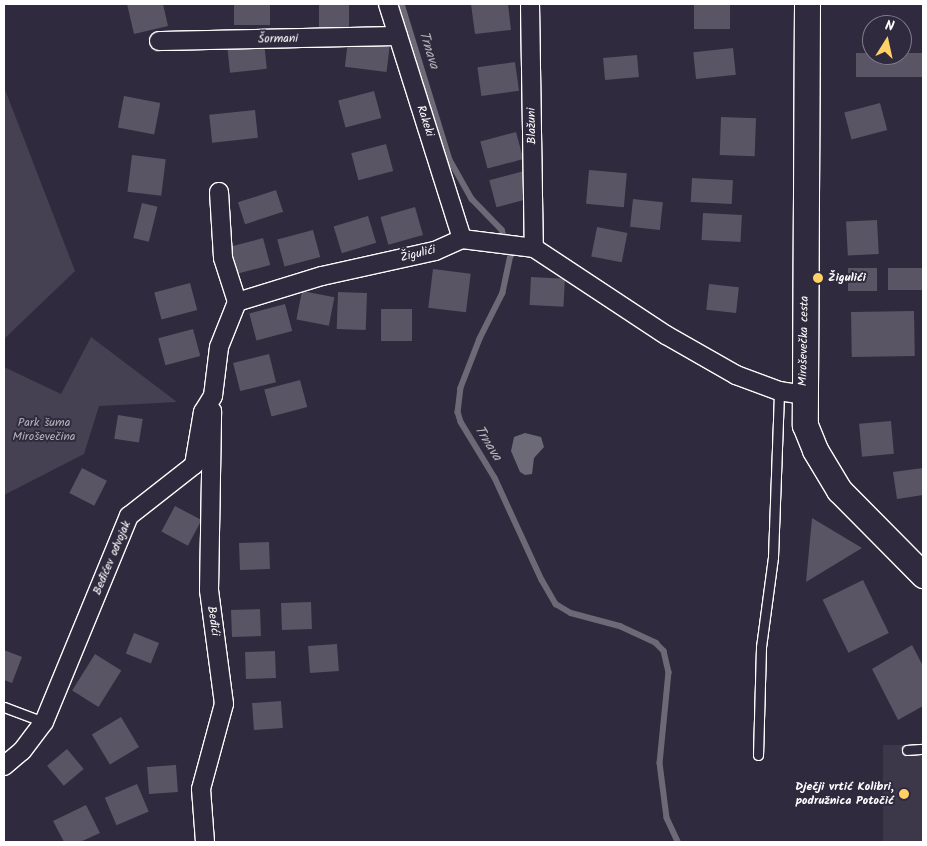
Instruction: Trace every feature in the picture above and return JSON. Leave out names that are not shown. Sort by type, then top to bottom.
[{"type":"main road","name":"Miroševečka cesta","points":[[807,4],[804,425],[815,450],[840,490],[923,575]]},
{"type":"street","name":"Rakeki","points":[[388,4],[462,239]]},
{"type":"street","name":"Blažuni","points":[[529,248],[530,4]]},
{"type":"street","name":"Šormani","points":[[159,41],[398,36]]},
{"type":"street","points":[[219,192],[223,258],[237,302]]},
{"type":"street","points":[[462,239],[529,248],[666,335],[736,376],[779,391],[803,395]]},
{"type":"street","name":"Žigulići","points":[[237,302],[322,276],[434,251],[462,239]]},
{"type":"street","name":"Beđićev odvojak","points":[[4,766],[22,751],[44,722],[129,516],[194,465],[203,412],[213,396],[219,347],[237,302]]},
{"type":"street","name":"Beđići","points":[[205,842],[201,789],[224,704],[209,590],[213,396]]},
{"type":"lane","points":[[758,755],[761,647],[774,547],[779,391]]},
{"type":"lane","points":[[4,708],[44,722]]},
{"type":"lane","points":[[907,750],[923,749]]},
{"type":"shaded area","points":[[525,433],[541,437],[544,447],[534,458],[532,474],[525,475],[520,472],[511,451],[514,437]]},
{"type":"shaded area","name":"Dječji vrtić Kolibri, podružnica Potočić","points":[[883,745],[923,745],[923,842],[883,842]]},
{"type":"green space","points":[[4,87],[75,271],[4,339]]},
{"type":"green space","name":"Park šuma Miroševečina","points":[[91,337],[177,402],[99,406],[84,454],[4,495],[4,367],[61,394]]},
{"type":"building","points":[[127,4],[163,4],[168,26],[134,34]]},
{"type":"building","points":[[234,4],[270,4],[270,25],[234,25]]},
{"type":"building","points":[[319,4],[349,4],[349,27],[319,27]]},
{"type":"building","points":[[471,4],[508,4],[511,30],[475,34]]},
{"type":"building","points":[[694,4],[730,4],[730,29],[694,29]]},
{"type":"building","points":[[348,41],[390,46],[387,72],[345,67]]},
{"type":"building","points":[[264,42],[267,69],[230,73],[227,46]]},
{"type":"building","points":[[733,48],[736,75],[696,79],[693,52]]},
{"type":"building","points":[[856,53],[862,53],[862,65],[912,65],[912,53],[923,53],[923,77],[856,77]]},
{"type":"building","points":[[637,55],[639,77],[605,80],[603,58]]},
{"type":"building","points":[[515,62],[519,91],[481,96],[477,67]]},
{"type":"building","points":[[374,91],[381,118],[346,128],[338,101]]},
{"type":"building","points":[[124,96],[160,103],[154,134],[118,127]]},
{"type":"building","points":[[880,103],[887,130],[852,140],[844,113]]},
{"type":"building","points":[[255,110],[258,138],[212,143],[209,115]]},
{"type":"building","points":[[721,117],[756,118],[755,156],[720,155]]},
{"type":"building","points":[[516,132],[523,159],[488,169],[480,142]]},
{"type":"building","points":[[386,144],[393,171],[358,180],[351,153]]},
{"type":"building","points":[[132,155],[166,159],[161,196],[127,192]]},
{"type":"building","points":[[589,170],[627,173],[624,207],[586,204]]},
{"type":"building","points":[[524,171],[531,198],[496,207],[489,180]]},
{"type":"building","points":[[692,178],[733,180],[732,204],[691,202]]},
{"type":"building","points":[[276,190],[283,212],[245,224],[238,202]]},
{"type":"building","points":[[633,199],[663,202],[660,230],[630,227]]},
{"type":"building","points":[[142,203],[158,207],[149,242],[133,238]]},
{"type":"building","points":[[415,207],[423,235],[388,245],[380,217]]},
{"type":"building","points":[[703,213],[742,215],[741,242],[702,240]]},
{"type":"building","points":[[368,216],[376,243],[342,253],[334,227]]},
{"type":"building","points":[[877,220],[879,254],[848,256],[846,222]]},
{"type":"building","points":[[597,227],[627,233],[622,262],[591,256]]},
{"type":"building","points":[[313,230],[320,257],[285,267],[277,240]]},
{"type":"building","points":[[263,238],[270,265],[235,275],[227,248]]},
{"type":"building","points":[[848,268],[877,268],[877,291],[848,291]]},
{"type":"building","points":[[888,268],[923,268],[923,290],[888,290]]},
{"type":"building","points":[[433,269],[471,274],[466,312],[428,308]]},
{"type":"building","points":[[531,277],[565,279],[563,307],[530,305]]},
{"type":"building","points":[[190,283],[197,310],[162,320],[154,293]]},
{"type":"building","points":[[709,284],[739,287],[736,313],[706,310]]},
{"type":"building","points":[[302,291],[334,297],[329,326],[296,319]]},
{"type":"building","points":[[338,292],[367,293],[366,330],[337,329]]},
{"type":"building","points":[[285,304],[292,331],[257,341],[249,314]]},
{"type":"building","points":[[381,309],[412,309],[412,341],[381,341]]},
{"type":"building","points":[[914,311],[915,356],[852,357],[851,312]]},
{"type":"building","points":[[193,329],[200,356],[165,365],[158,338]]},
{"type":"building","points":[[269,354],[276,382],[240,391],[233,363]]},
{"type":"building","points":[[300,380],[307,407],[272,417],[264,390]]},
{"type":"building","points":[[118,415],[143,419],[139,443],[114,439]]},
{"type":"building","points":[[891,421],[894,454],[862,457],[859,424]]},
{"type":"building","points":[[82,468],[107,481],[94,506],[69,493]]},
{"type":"building","points":[[923,468],[923,495],[897,499],[893,472]]},
{"type":"building","points":[[175,506],[201,520],[188,546],[161,532]]},
{"type":"building","points":[[812,518],[862,548],[806,582]]},
{"type":"building","points":[[269,542],[270,569],[240,570],[239,543]]},
{"type":"building","points":[[863,580],[889,633],[848,653],[823,600]]},
{"type":"building","points":[[311,602],[312,629],[282,630],[281,603]]},
{"type":"building","points":[[260,609],[261,636],[232,637],[231,610]]},
{"type":"building","points":[[134,633],[159,643],[151,664],[126,653]]},
{"type":"building","points":[[337,644],[339,671],[310,673],[308,646]]},
{"type":"building","points":[[912,645],[923,666],[923,706],[898,720],[872,669]]},
{"type":"building","points":[[4,650],[22,657],[12,683],[4,680]]},
{"type":"building","points":[[275,651],[276,678],[246,679],[245,652]]},
{"type":"building","points":[[95,654],[121,670],[99,707],[72,690]]},
{"type":"building","points":[[281,701],[283,728],[254,730],[252,703]]},
{"type":"building","points":[[121,717],[139,747],[110,765],[92,735]]},
{"type":"building","points":[[67,749],[84,769],[64,786],[47,766]]},
{"type":"building","points":[[176,765],[178,792],[149,794],[147,767]]},
{"type":"building","points":[[137,784],[149,812],[117,825],[105,798]]},
{"type":"building","points":[[86,805],[100,833],[80,842],[64,842],[53,821]]},
{"type":"waterway","name":"Trnava","points":[[402,4],[450,160],[472,199],[502,230],[511,255],[503,293],[480,339],[461,388],[458,412],[461,422],[495,478],[542,580],[556,604],[571,613],[620,626],[656,643],[664,651],[669,672],[660,763],[667,818],[678,842]]},
{"type":"place","name":"Žigulići","points":[[818,278]]},
{"type":"place","name":"Dječji vrtić Kolibri, podružnica Potočić","points":[[904,794]]}]
